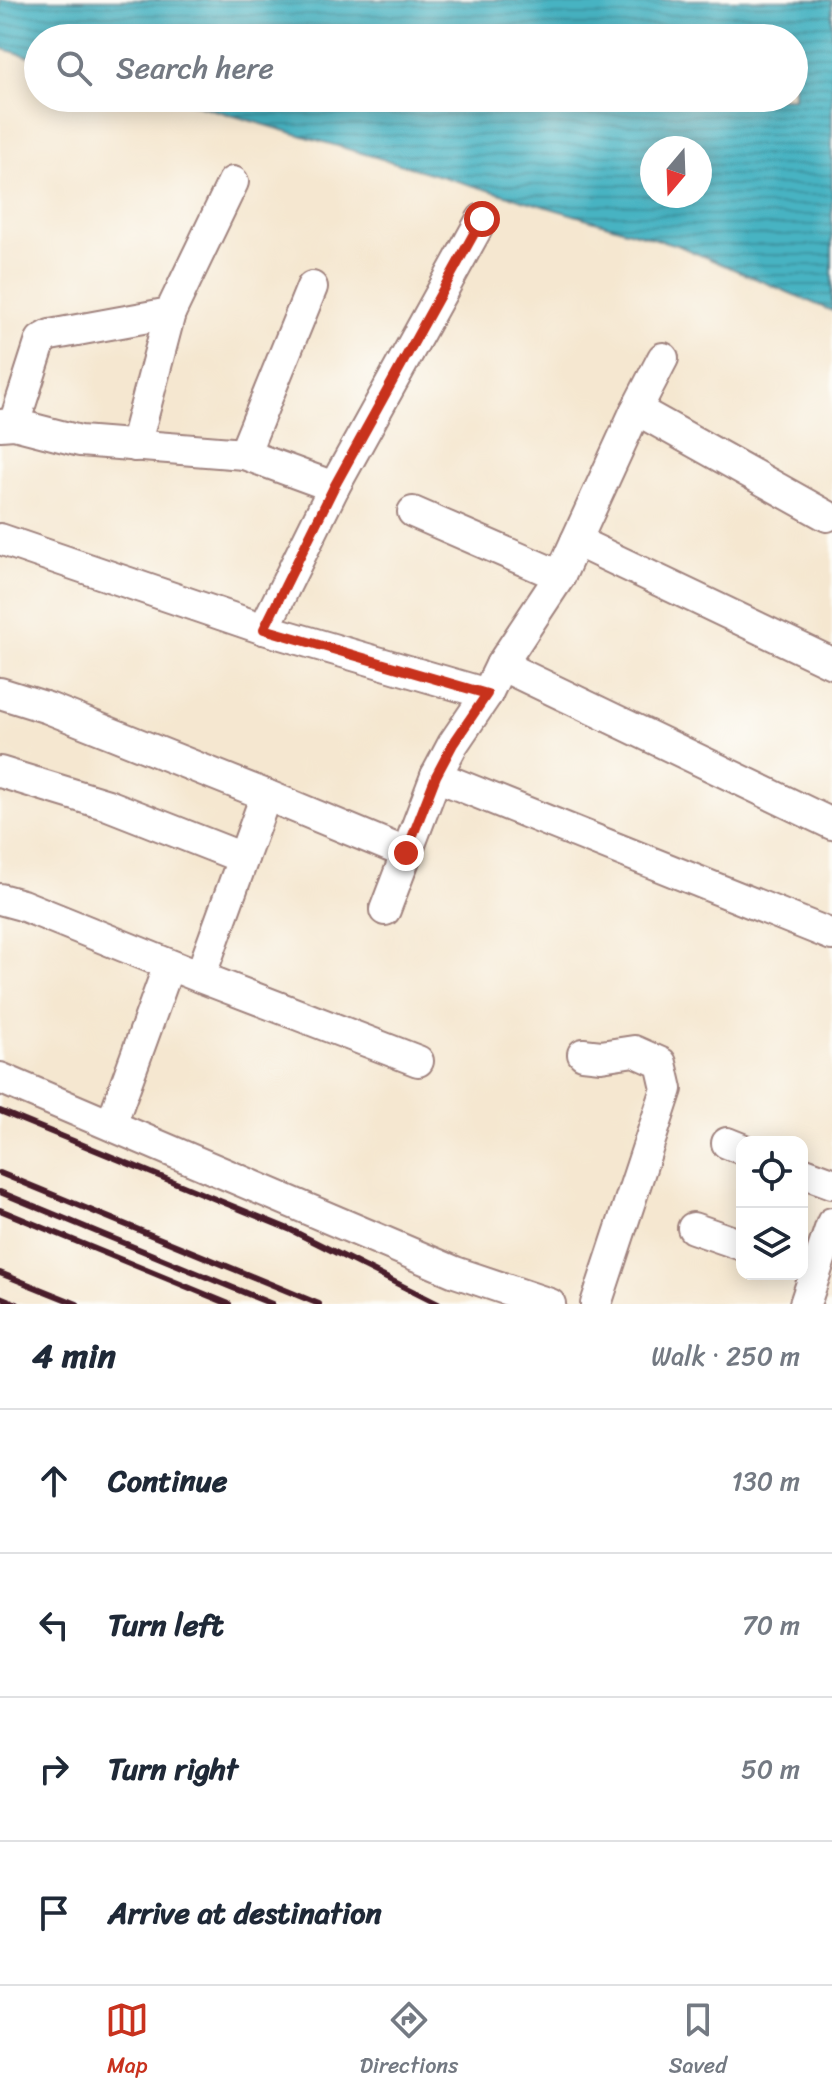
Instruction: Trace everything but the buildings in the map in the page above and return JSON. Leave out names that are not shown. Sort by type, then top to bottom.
[{"type":"street","points":[[135,446],[170,313],[233,182]]},
{"type":"street","points":[[264,629],[334,487],[482,219]]},
{"type":"street","points":[[244,454],[312,287]]},
{"type":"street","points":[[170,313],[50,335],[41,340],[7,424],[80,441],[244,454],[334,487]]},
{"type":"street","points":[[385,910],[436,776],[453,744],[487,694],[501,665],[560,576],[663,358]]},
{"type":"street","points":[[635,412],[648,416],[827,516]]},
{"type":"street","points":[[413,512],[560,576]]},
{"type":"street","points":[[0,539],[264,629],[487,694]]},
{"type":"street","points":[[576,541],[832,663]]},
{"type":"street","points":[[501,665],[832,824]]},
{"type":"street","points":[[0,693],[48,708],[406,853]]},
{"type":"street","points":[[0,772],[108,805],[243,858]]},
{"type":"street","points":[[436,776],[832,935]]},
{"type":"street","points":[[200,977],[266,795]]},
{"type":"street","points":[[0,899],[418,1061]]},
{"type":"street","points":[[111,1125],[169,965]]},
{"type":"street","points":[[583,1054],[601,1056],[634,1051],[661,1063],[667,1089],[596,1304]]},
{"type":"street","points":[[0,1078],[455,1272],[550,1304]]},
{"type":"street","points":[[808,1174],[832,1183]]},
{"type":"street","points":[[805,1304],[832,1223]]},
{"type":"street","points":[[693,1228],[736,1243]]},
{"type":"water","points":[[0,0],[832,0],[832,311],[677,245],[221,112],[808,112],[808,24],[24,24],[24,55],[0,48]]},
{"type":"railway","points":[[0,1111],[291,1230],[438,1304]]},
{"type":"railway","points":[[0,1173],[319,1304]]},
{"type":"railway","points":[[0,1192],[272,1304]]},
{"type":"railway","points":[[0,1210],[229,1304]]},
{"type":"railway","points":[[0,1273],[77,1304]]},
{"type":"railway","points":[[0,1297],[17,1304]]},
{"type":"route","points":[[406,853],[436,776],[453,744],[487,694],[264,629],[334,487],[482,219]]}]
